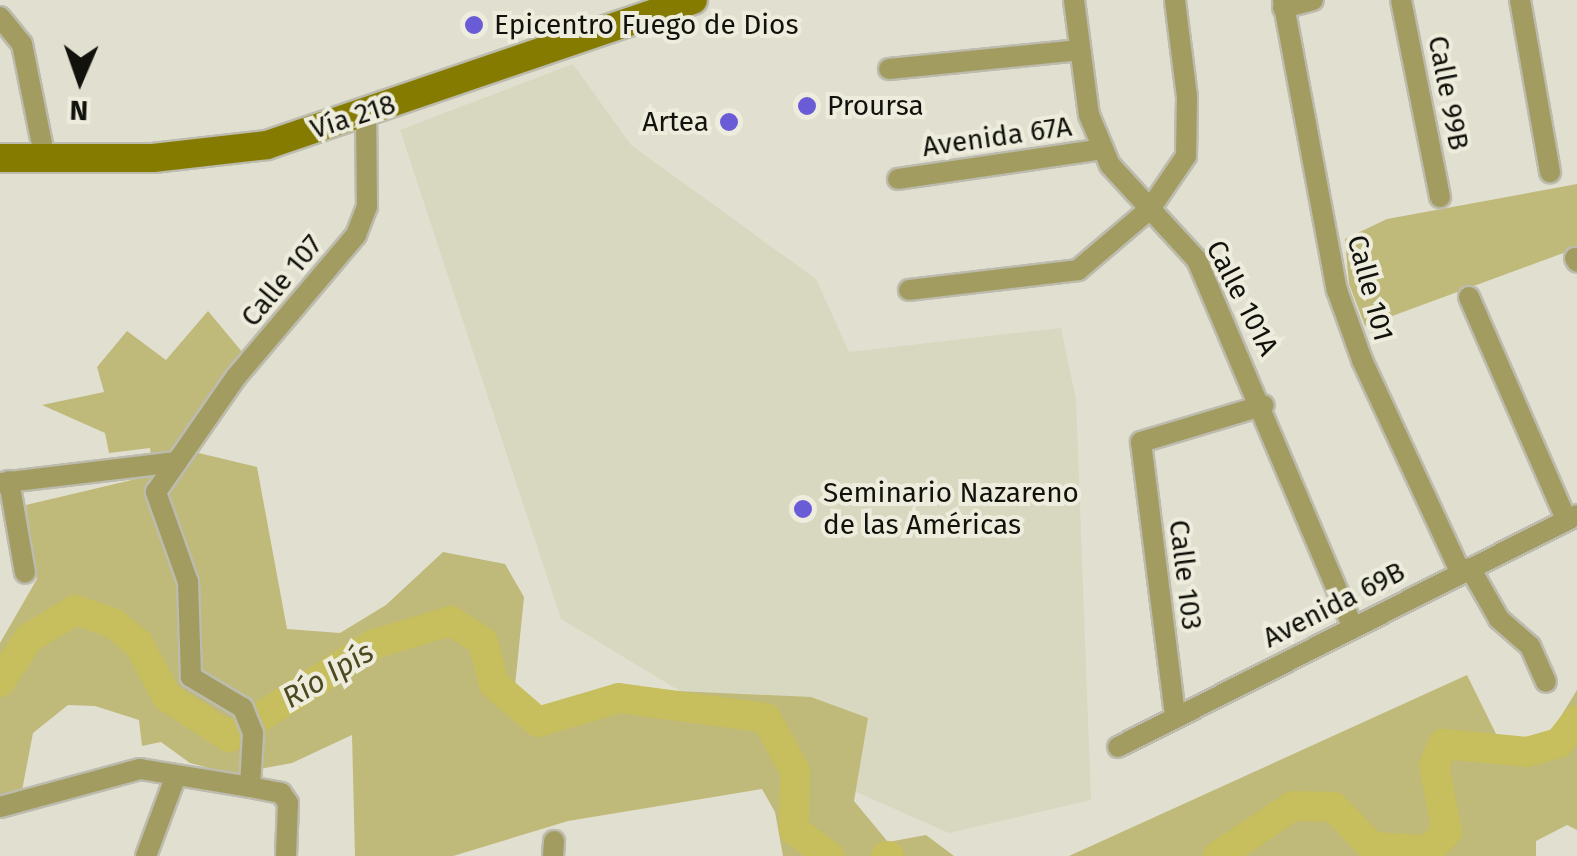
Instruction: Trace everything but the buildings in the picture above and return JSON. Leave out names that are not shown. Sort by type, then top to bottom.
[{"type":"main road","name":"Vía 218","points":[[0,158],[153,158],[266,145],[366,113],[656,7],[692,0]]},
{"type":"street","points":[[1074,0],[1088,116],[1103,149],[1150,209]]},
{"type":"street","points":[[909,290],[1078,270],[1150,209],[1186,156],[1187,98],[1175,0]]},
{"type":"street","points":[[1283,4],[1313,0]]},
{"type":"street","name":"Calle 99B","points":[[1401,0],[1440,197]]},
{"type":"street","points":[[1520,0],[1550,172]]},
{"type":"street","name":"Calle 101","points":[[1283,4],[1338,290],[1362,360],[1465,570],[1498,619],[1530,646],[1546,682]]},
{"type":"street","points":[[0,18],[22,44],[45,159]]},
{"type":"street","points":[[889,68],[1080,50]]},
{"type":"street","name":"Calle 107","points":[[250,787],[252,750],[243,708],[192,678],[188,582],[156,492],[236,377],[356,235],[367,206],[366,113]]},
{"type":"street","name":"Avenida 67A","points":[[898,179],[1103,149]]},
{"type":"street","name":"Calle 101A","points":[[1150,209],[1197,260],[1264,404],[1353,627]]},
{"type":"street","points":[[1469,297],[1571,517]]},
{"type":"street","name":"Calle 103","points":[[1175,715],[1141,442],[1264,404]]},
{"type":"street","points":[[25,573],[4,482],[177,462]]},
{"type":"street","name":"Avenida 69B","points":[[1118,747],[1571,517]]},
{"type":"street","points":[[0,807],[140,768],[175,778],[281,793],[288,802],[286,856]]},
{"type":"street","points":[[146,856],[175,778]]},
{"type":"shaded area","name":"Seminario Nazareno de las Américas","points":[[573,64],[631,145],[816,279],[849,352],[1061,328],[1076,400],[1091,800],[949,833],[822,777],[561,619],[400,130]]},
{"type":"shaded area","points":[[1577,184],[1577,248],[1365,326],[1349,284],[1345,239],[1387,219]]},
{"type":"shaded area","points":[[208,311],[243,353],[178,448],[257,467],[287,629],[340,633],[386,605],[443,552],[505,564],[524,597],[515,686],[536,712],[630,689],[811,697],[868,718],[854,801],[888,842],[926,835],[954,856],[783,856],[775,812],[762,789],[568,821],[453,856],[355,856],[352,735],[292,763],[232,774],[190,763],[161,742],[142,746],[139,720],[95,706],[68,705],[33,733],[20,801],[0,805],[0,643],[37,579],[26,505],[153,475],[150,448],[109,453],[105,433],[42,405],[104,392],[97,367],[127,331],[166,360]]},
{"type":"shaded area","points":[[1467,675],[1500,742],[1550,734],[1577,690],[1577,830],[1567,825],[1536,841],[1536,856],[1069,856]]},
{"type":"waterway","name":"Río Ipís","points":[[0,682],[29,638],[75,610],[113,623],[138,643],[167,697],[229,737],[374,644],[451,621],[483,642],[494,684],[538,722],[619,698],[766,718],[795,771],[794,830],[829,856]]},
{"type":"waterway","name":"Río Ipís","points":[[1218,856],[1293,806],[1334,807],[1372,847],[1429,850],[1447,832],[1434,766],[1443,744],[1527,752],[1559,743],[1577,720]]},
{"type":"place","name":"Epicentro Fuego de Dios","points":[[474,25]]},
{"type":"place","name":"Proursa","points":[[807,106]]},
{"type":"place","name":"Artea","points":[[729,122]]},
{"type":"place","name":"Seminario Nazareno de las Américas","points":[[803,509]]}]
